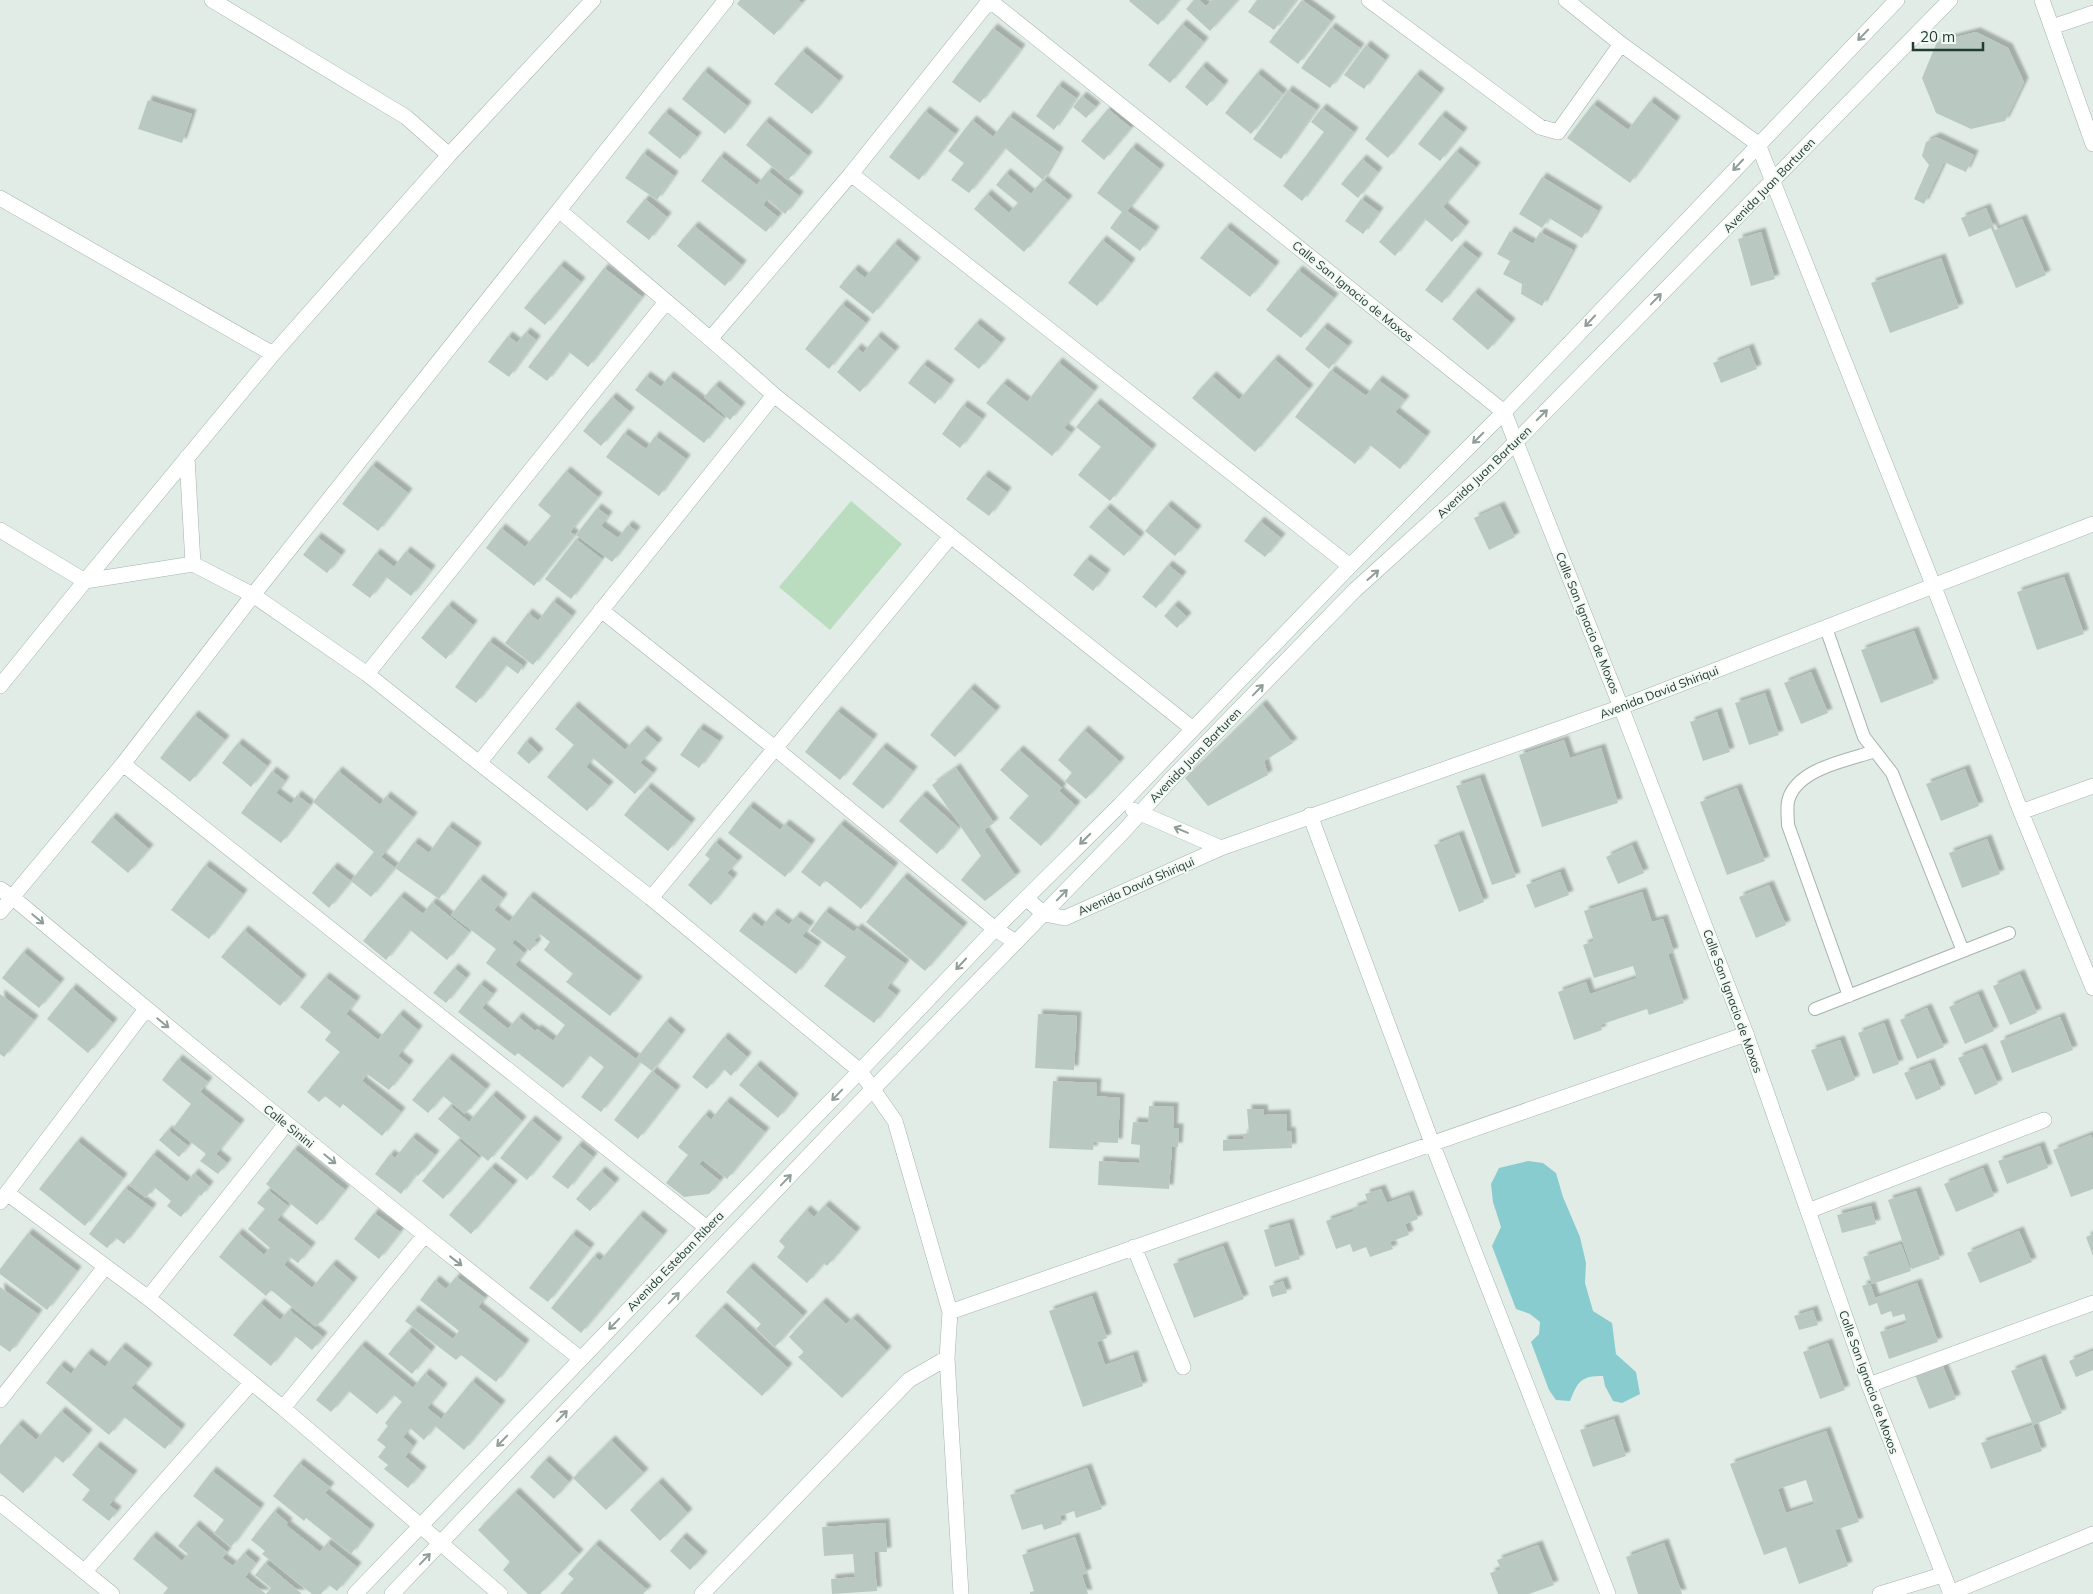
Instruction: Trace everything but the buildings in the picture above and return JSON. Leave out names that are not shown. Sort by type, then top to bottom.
[{"type":"street","points":[[212,0],[406,116],[449,156]]},
{"type":"street","points":[[0,686],[84,581],[272,354],[449,156],[593,0]]},
{"type":"street","points":[[0,912],[6,893],[123,764],[253,595],[726,0]]},
{"type":"street","points":[[711,338],[851,174],[989,0]]},
{"type":"street","name":"Calle San Ignacio de Moxos","points":[[989,0],[1504,412],[1621,707],[1746,1034],[1869,1384],[1950,1594]]},
{"type":"street","points":[[1369,0],[1540,127],[1558,132],[1622,44]]},
{"type":"street","points":[[1566,0],[1622,44],[1758,144],[1934,586],[2021,812],[2093,988]]},
{"type":"street","name":"Avenida Juan Barturen","points":[[995,929],[1120,805],[1350,566],[1504,412],[1896,0]]},
{"type":"street","name":"Avenida Juan Barturen","points":[[1016,942],[1355,590],[1409,543],[1516,442],[1950,0]]},
{"type":"street","points":[[2042,0],[2093,144]]},
{"type":"street","points":[[2052,27],[2093,13]]},
{"type":"street","points":[[851,174],[1350,566]]},
{"type":"street","points":[[0,198],[272,354]]},
{"type":"street","points":[[560,211],[711,338],[774,394],[1193,729]]},
{"type":"street","points":[[367,674],[666,302]]},
{"type":"street","points":[[479,762],[774,394]]},
{"type":"street","points":[[188,457],[193,564]]},
{"type":"street","name":"Avenida David Shiriqui","points":[[1044,914],[1065,918],[1221,848],[1621,707],[2093,524]]},
{"type":"street","points":[[0,530],[84,581],[193,564],[253,595],[367,674],[651,898],[860,1071],[895,1121],[950,1312],[946,1358],[961,1594]]},
{"type":"street","points":[[651,898],[951,536]]},
{"type":"street","points":[[601,610],[776,749],[995,929],[1016,942]]},
{"type":"street","points":[[123,764],[707,1228]]},
{"type":"street","points":[[2021,812],[2093,786]]},
{"type":"street","name":"Avenida David Shiriqui","points":[[1120,805],[1221,848]]},
{"type":"street","points":[[1310,816],[1432,1143],[1608,1594]]},
{"type":"street","name":"Calle Sinini","points":[[6,893],[424,1236],[581,1359]]},
{"type":"street","points":[[1026,898],[1044,914]]},
{"type":"street","name":"Avenida Esteban Ribera","points":[[355,1594],[995,929]]},
{"type":"street","name":"Avenida Esteban Ribera","points":[[392,1594],[1016,942]]},
{"type":"street","points":[[146,1008],[3,1197],[148,1298],[283,1408],[500,1594]]},
{"type":"street","points":[[950,1312],[1746,1034]]},
{"type":"street","points":[[1808,1211],[2044,1120]]},
{"type":"street","points":[[148,1298],[286,1124]]},
{"type":"street","points":[[283,1408],[424,1236]]},
{"type":"street","points":[[1134,1247],[1183,1367]]},
{"type":"street","points":[[0,1400],[105,1267]]},
{"type":"street","points":[[1869,1384],[2093,1303]]},
{"type":"street","points":[[702,1594],[909,1380],[946,1358]]},
{"type":"street","points":[[85,1572],[250,1383]]},
{"type":"street","points":[[0,1503],[112,1594]]},
{"type":"street","points":[[1950,1594],[2093,1534]]},
{"type":"street","points":[[1880,1594],[1942,1575]]},
{"type":"lane","points":[[1826,628],[1864,737],[1892,773],[1963,951]]},
{"type":"lane","points":[[1849,996],[1788,825],[1789,798],[1800,780],[1812,772],[1875,751]]},
{"type":"lane","points":[[1815,1008],[2009,934]]},
{"type":"green space","points":[[851,501],[902,544],[830,630],[779,587]]},
{"type":"water","points":[[1528,1161],[1543,1163],[1556,1173],[1563,1197],[1580,1237],[1586,1263],[1585,1283],[1593,1311],[1612,1323],[1616,1354],[1636,1372],[1640,1394],[1622,1403],[1613,1401],[1605,1386],[1603,1376],[1590,1377],[1581,1381],[1570,1401],[1556,1400],[1549,1390],[1531,1342],[1539,1334],[1540,1322],[1530,1314],[1516,1309],[1492,1246],[1501,1227],[1493,1202],[1491,1184],[1499,1168]]}]
